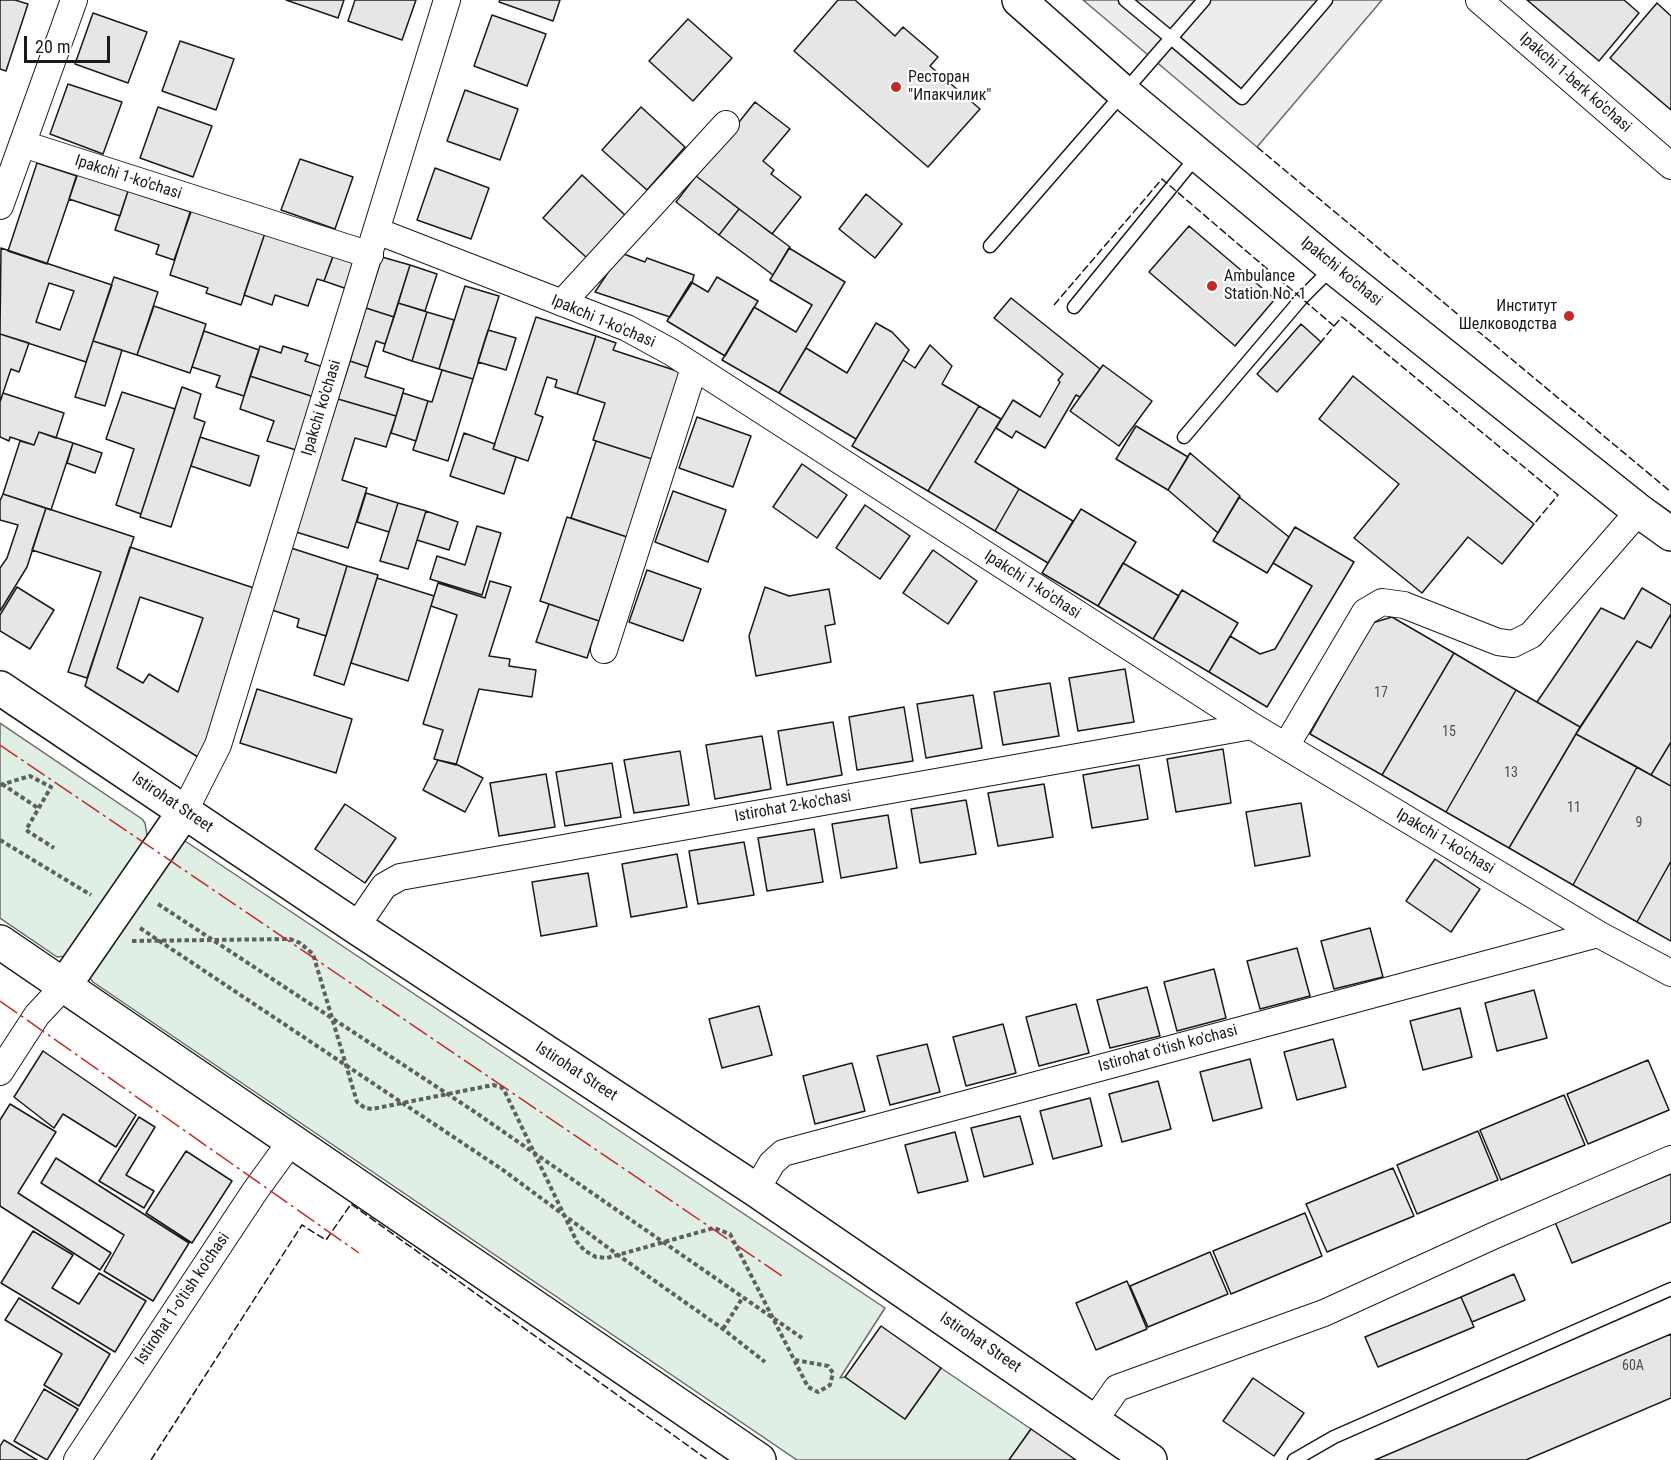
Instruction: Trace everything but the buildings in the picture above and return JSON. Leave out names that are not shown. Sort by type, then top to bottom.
[{"type":"main road","name":"Ipakchi ko'chasi","points":[[1019,0],[1124,93],[1334,267],[1639,511],[1671,534]]},
{"type":"main road","name":"Istirohat Street","points":[[0,688],[356,927],[756,1190],[1150,1460]]},
{"type":"main road","points":[[64,986],[184,812]]},
{"type":"main road","points":[[0,942],[759,1460]]},
{"type":"street","points":[[0,206],[74,0]]},
{"type":"street","name":"Ipakchi ko'chasi","points":[[184,812],[218,745],[447,0]]},
{"type":"street","name":"Ipakchi 1-berk ko'chasi","points":[[1479,0],[1671,166]]},
{"type":"street","points":[[562,303],[726,124]]},
{"type":"street","name":"Ipakchi 1-ko'chasi","points":[[23,144],[373,243],[562,303],[627,328],[671,352],[1252,726],[1598,934],[1671,973]]},
{"type":"street","points":[[604,650],[694,368]]},
{"type":"street","points":[[1286,746],[1365,612],[1382,602],[1404,605],[1498,642],[1513,644],[1531,635],[1639,511]]},
{"type":"street","name":"Istirohat 2-ko'chasi","points":[[356,927],[384,886],[400,877],[1252,726]]},
{"type":"street","name":"Istirohat o'tish ko'chasi","points":[[756,1190],[772,1163],[783,1153],[1598,934]]},
{"type":"street","points":[[0,1072],[37,1015],[64,986]]},
{"type":"street","name":"Istirohat 1-o'tish ko'chasi","points":[[76,1460],[255,1191],[292,1140]]},
{"type":"street","points":[[1094,1421],[1117,1388],[1324,1313],[1493,1236],[1671,1159]]},
{"type":"lane","points":[[1125,0],[1242,98],[1326,0]]},
{"type":"lane","points":[[990,246],[1204,0]]},
{"type":"lane","points":[[1074,307],[1198,155]]},
{"type":"lane","points":[[1184,437],[1302,298],[1334,267]]},
{"type":"lane","points":[[1294,1460],[1335,1437],[1671,1288]]},
{"type":"path","points":[[1,784],[30,776],[51,787],[26,830],[54,848]]},
{"type":"path","points":[[1,784],[38,808]]},
{"type":"path","points":[[0,840],[96,898],[503,1170],[765,1362]]},
{"type":"path","points":[[116,913],[215,940],[447,1094],[802,1338]]},
{"type":"path","points":[[116,913],[105,942],[290,939],[306,947],[313,954],[357,1102],[365,1108],[372,1109],[493,1085],[501,1087],[577,1242],[585,1251],[596,1257],[606,1258],[714,1228],[730,1234],[806,1384],[811,1389],[821,1391],[830,1385],[833,1374],[828,1366],[795,1360]]},
{"type":"path","points":[[723,1329],[743,1297]]},
{"type":"green space","points":[[0,723],[145,823],[147,835],[145,842],[66,956],[57,957],[0,918]]},
{"type":"green space","points":[[180,841],[185,841],[885,1308],[840,1378],[845,1377],[905,1419],[941,1368],[1031,1429],[1009,1460],[797,1460],[93,982],[89,977]]},
{"type":"shaded area","points":[[1083,0],[1382,0],[1257,147]]},
{"type":"fence","points":[[1257,147],[1671,492]]},
{"type":"fence","points":[[1054,305],[1162,179],[1334,326],[1321,342]]},
{"type":"fence","points":[[1334,326],[1342,317],[1558,495],[1534,524]]},
{"type":"fence","points":[[151,1460],[302,1225],[326,1240],[351,1204],[708,1460]]},
{"type":"power","points":[[0,745],[782,1276]]},
{"type":"power","points":[[0,1001],[359,1253]]},
{"type":"place","name":"Ресторан \"Ипакчилик\"","points":[[896,87]]},
{"type":"place","name":"Ambulance Station No. 1","points":[[1212,286]]},
{"type":"place","name":"Институт Шелководства","points":[[1569,316]]}]
